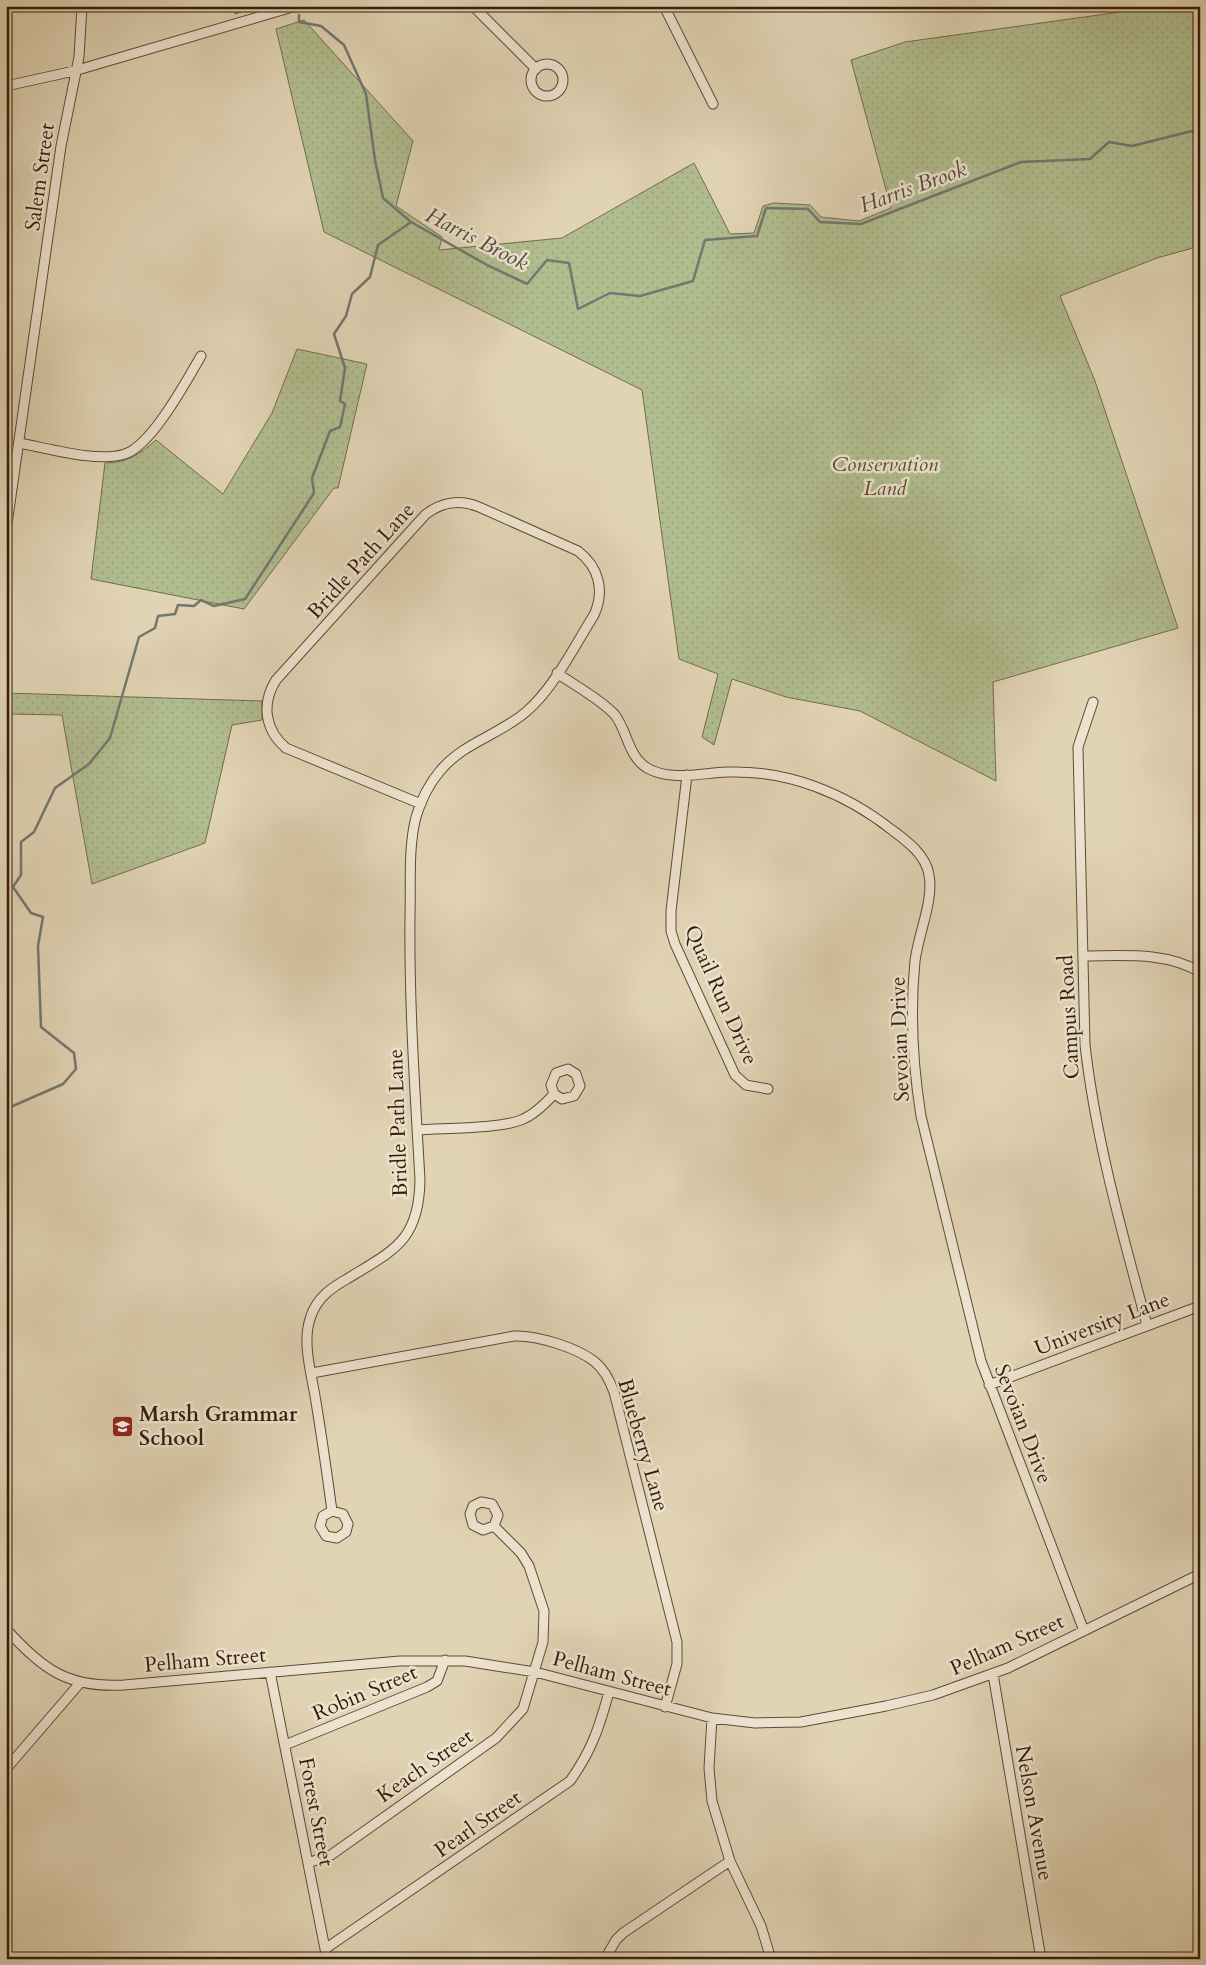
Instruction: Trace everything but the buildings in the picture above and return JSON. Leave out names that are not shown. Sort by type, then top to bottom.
[{"type":"street","name":"Salem Street","points":[[6,531],[61,146],[74,71],[79,57],[82,6]]},
{"type":"street","points":[[6,86],[74,71],[296,6]]},
{"type":"street","points":[[474,6],[536,69]]},
{"type":"street","points":[[664,6],[713,104]]},
{"type":"street","points":[[19,443],[101,456],[116,456],[131,451],[142,441],[167,410],[201,356]]},
{"type":"street","name":"Bridle Path Lane","points":[[332,1511],[307,1332],[311,1315],[319,1300],[332,1287],[394,1249],[411,1229],[419,1197],[410,968],[411,860],[413,832],[421,804],[433,781],[450,761],[470,744],[526,712],[545,691],[594,615],[599,602],[598,580],[589,561],[571,548],[474,504],[451,502],[430,511],[276,680],[269,694],[266,709],[272,731],[286,748],[421,804]]},
{"type":"street","name":"Sevoian Drive","points":[[557,673],[614,714],[634,755],[643,765],[660,773],[688,775],[728,772],[761,773],[793,779],[825,790],[854,803],[878,819],[912,846],[925,863],[930,875],[930,890],[918,944],[914,977],[918,1093],[929,1152],[974,1340],[989,1385],[1084,1630]]},
{"type":"street","name":"Campus Road","points":[[1092,702],[1078,747],[1085,1045],[1090,1092],[1102,1156],[1147,1325]]},
{"type":"street","name":"Quail Run Drive","points":[[688,775],[671,911],[673,937],[735,1075],[746,1085],[768,1089]]},
{"type":"street","points":[[1083,956],[1148,956],[1172,961],[1200,972]]},
{"type":"street","points":[[417,1130],[515,1122],[532,1114],[554,1094]]},
{"type":"street","name":"University Lane","points":[[989,1385],[1200,1306]]},
{"type":"street","name":"Blueberry Lane","points":[[312,1373],[514,1336],[540,1338],[585,1355],[594,1362],[606,1375],[614,1392],[677,1642],[677,1664],[665,1707]]},
{"type":"street","name":"Keach Street","points":[[308,1863],[331,1855],[496,1738],[523,1709],[535,1672],[544,1635],[545,1620],[542,1603],[521,1553],[494,1526]]},
{"type":"street","name":"Pelham Street","points":[[6,1629],[39,1661],[65,1678],[80,1684],[124,1685],[400,1661],[444,1660],[486,1663],[535,1672],[712,1718],[733,1722],[777,1724],[821,1719],[914,1700],[993,1674],[1200,1574]]},
{"type":"street","name":"Robin Street","points":[[285,1745],[427,1687],[437,1680],[444,1660]]},
{"type":"street","name":"Forest Street","points":[[270,1672],[326,1954]]},
{"type":"street","name":"Nelson Avenue","points":[[993,1674],[1041,1959]]},
{"type":"street","points":[[6,1769],[80,1684]]},
{"type":"street","name":"Pearl Street","points":[[326,1954],[570,1781],[583,1763],[596,1738],[608,1692]]},
{"type":"street","points":[[712,1718],[710,1788],[730,1861],[762,1931],[771,1959]]},
{"type":"street","points":[[605,1959],[616,1940],[623,1933],[730,1861]]},
{"type":"green space","points":[[233,6],[260,6],[235,14]]},
{"type":"green space","name":"Conservation Land","points":[[1163,6],[1200,6],[1200,246],[1157,258],[1060,296],[1095,381],[1178,628],[993,682],[996,781],[860,711],[786,697],[732,679],[714,745],[702,737],[718,674],[679,659],[642,390],[324,232],[276,29],[304,20],[413,141],[396,206],[442,237],[439,250],[562,238],[694,163],[730,234],[754,233],[763,206],[774,203],[810,205],[821,217],[859,221],[891,208],[851,60],[905,42]]},
{"type":"green space","points":[[297,349],[367,364],[338,488],[334,488],[244,609],[91,579],[105,463],[113,463],[133,457],[156,440],[223,494],[272,413]]},
{"type":"green space","points":[[6,693],[262,701],[262,720],[232,725],[205,843],[92,884],[62,715],[6,714]]},
{"type":"waterway","points":[[299,15],[299,22],[321,26],[344,45],[366,94],[375,160],[383,198],[411,222]]},
{"type":"waterway","name":"Harris Brook","points":[[6,1109],[63,1084],[76,1069],[74,1053],[41,1027],[38,946],[43,917],[31,913],[13,887],[21,875],[21,842],[34,832],[55,788],[89,764],[110,738],[139,637],[155,628],[158,616],[175,614],[178,605],[194,606],[201,600],[214,606],[245,599],[314,493],[312,478],[330,431],[340,427],[345,404],[340,401],[345,368],[334,334],[346,316],[352,294],[370,277],[378,245],[411,222],[487,265],[527,284],[547,260],[569,263],[578,309],[610,293],[640,296],[693,281],[705,240],[757,236],[766,208],[808,209],[820,222],[861,224],[1021,162],[1090,159],[1109,142],[1132,146],[1200,129]]},
{"type":"place","name":"Marsh Grammar School","points":[[123,1426]]}]
